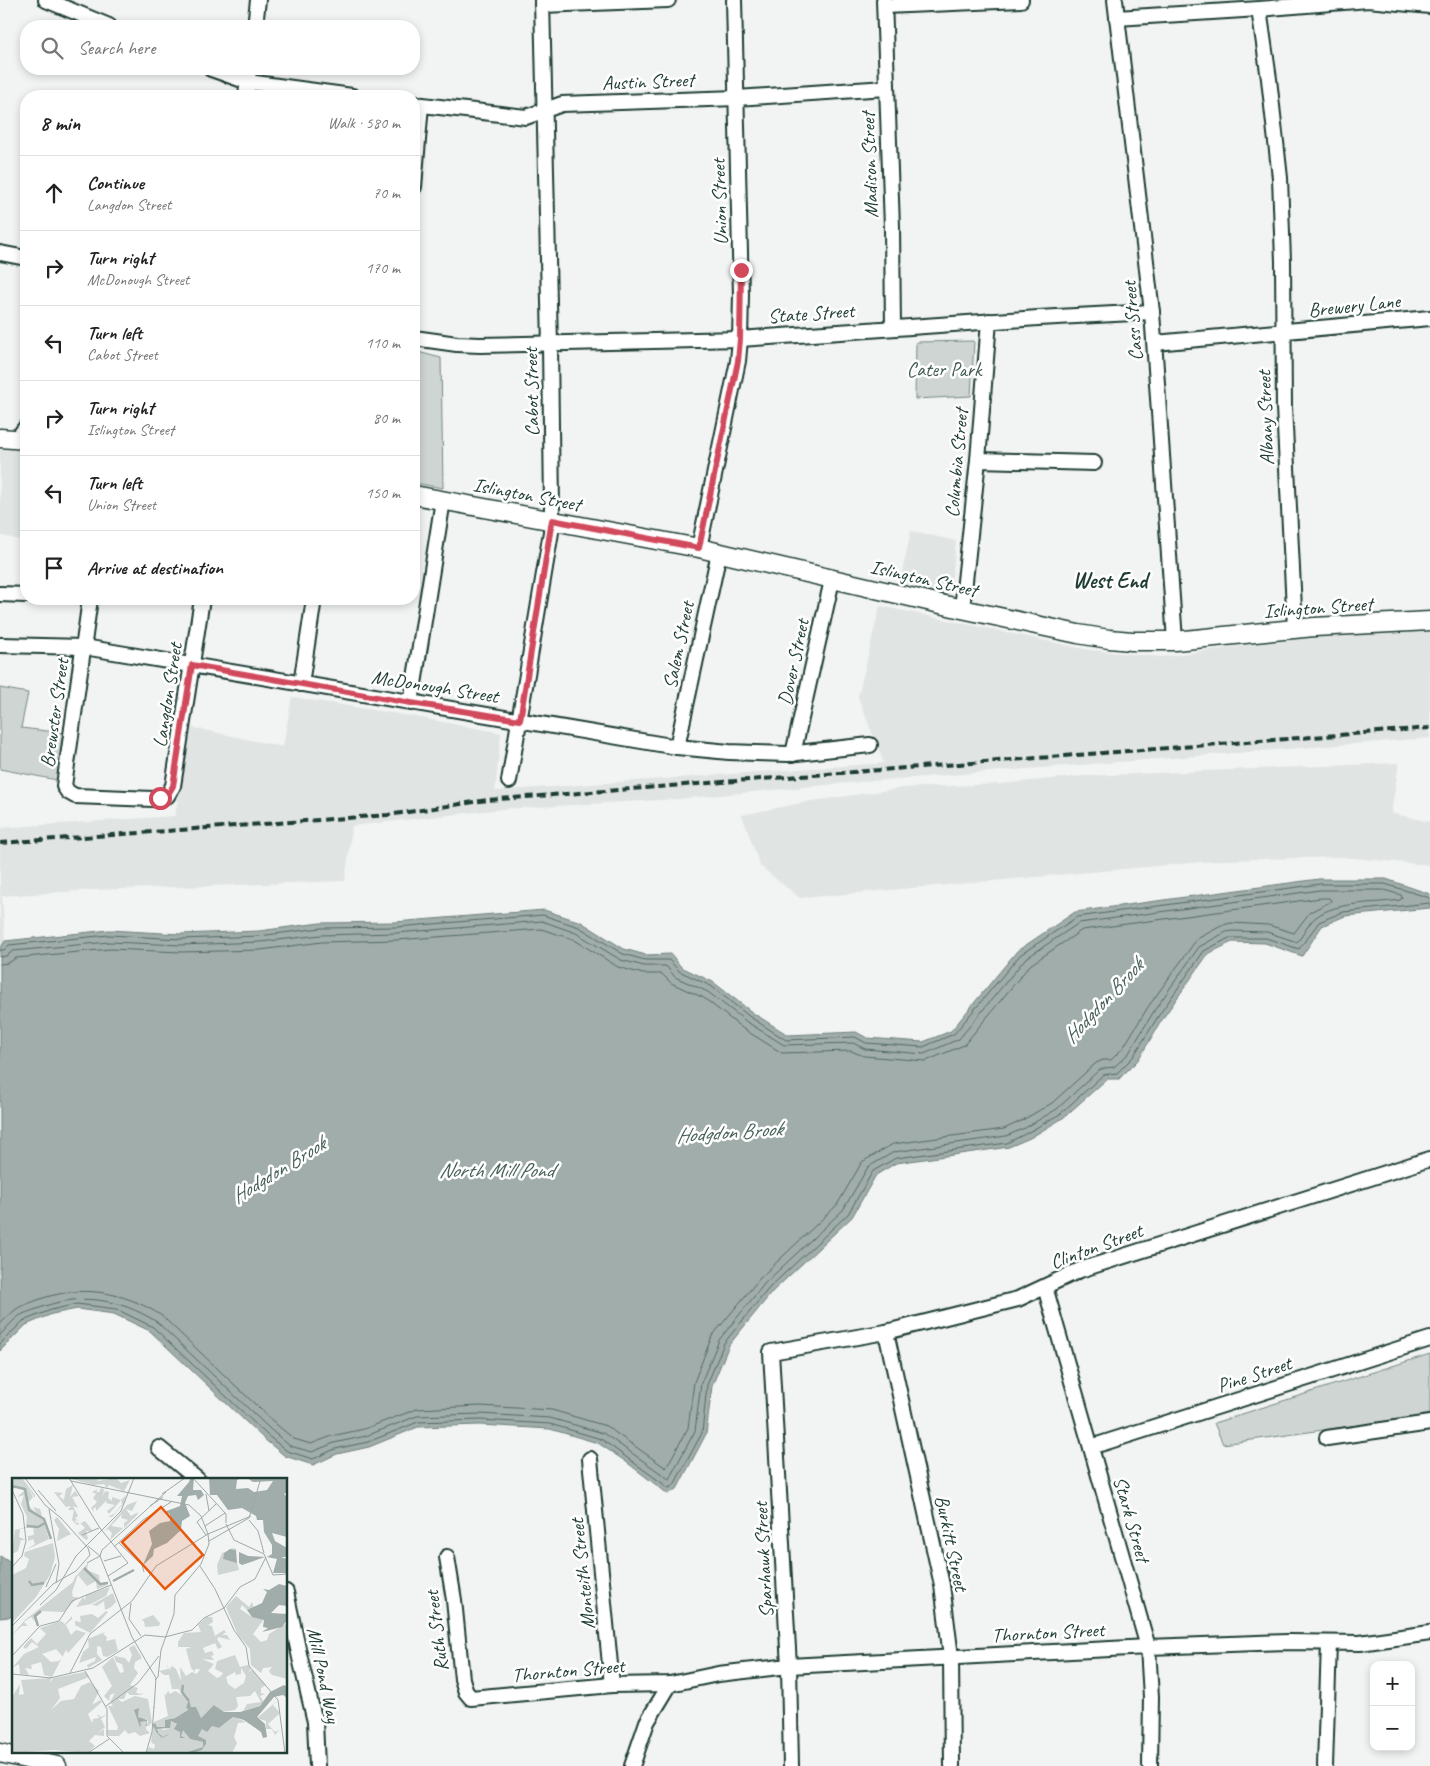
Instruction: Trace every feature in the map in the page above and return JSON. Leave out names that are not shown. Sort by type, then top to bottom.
[{"type":"street","points":[[46,0],[94,20]]},
{"type":"street","points":[[256,20],[258,0]]},
{"type":"street","points":[[542,2],[668,0]]},
{"type":"street","name":"Union Street","points":[[699,548],[738,361],[740,339],[742,295],[734,0]]},
{"type":"street","points":[[884,3],[1021,0]]},
{"type":"street","name":"Cass Street","points":[[1115,0],[1155,343],[1175,640]]},
{"type":"street","points":[[1117,18],[1368,0],[1430,6]]},
{"type":"street","name":"Cabot Street","points":[[509,781],[552,520],[542,2]]},
{"type":"street","name":"Madison Street","points":[[884,3],[892,227],[893,328]]},
{"type":"street","name":"Albany Street","points":[[1259,9],[1280,178],[1286,456],[1295,629]]},
{"type":"street","points":[[228,75],[248,82],[307,90]]},
{"type":"street","name":"Austin Street","points":[[420,104],[526,117],[562,104],[737,98],[886,88]]},
{"type":"street","points":[[0,253],[20,257]]},
{"type":"street","name":"State Street","points":[[420,339],[456,344],[550,344],[740,339],[989,321],[1152,312]]},
{"type":"street","name":"Brewery Lane","points":[[1282,332],[1430,318]]},
{"type":"street","name":"Columbia Street","points":[[962,609],[978,460],[989,321]]},
{"type":"street","points":[[1155,343],[1282,332]]},
{"type":"street","points":[[978,460],[1094,463]]},
{"type":"street","name":"Islington Street","points":[[420,496],[699,548],[962,609],[1109,639],[1132,641],[1175,640],[1295,629],[1430,621]]},
{"type":"street","points":[[411,703],[443,500]]},
{"type":"street","name":"Salem Street","points":[[677,746],[719,553]]},
{"type":"street","name":"Dover Street","points":[[793,754],[832,580]]},
{"type":"street","points":[[0,594],[20,595]]},
{"type":"street","name":"Brewster Street","points":[[89,605],[64,782],[66,789],[71,795],[79,797],[153,799],[167,796]]},
{"type":"street","name":"Langdon Street","points":[[167,796],[173,786],[201,605]]},
{"type":"street","points":[[301,684],[313,605]]},
{"type":"street","name":"McDonough Street","points":[[0,646],[84,647],[677,746],[748,753],[793,754],[870,745]]},
{"type":"street","name":"Clinton Street","points":[[771,1352],[886,1332],[1018,1299],[1080,1270],[1430,1159]]},
{"type":"street","name":"Stark Street","points":[[1045,1287],[1148,1647],[1151,1690],[1150,1766]]},
{"type":"street","name":"Burkitt Street","points":[[886,1332],[942,1584],[951,1658],[952,1766]]},
{"type":"street","name":"Pine Street","points":[[1091,1447],[1430,1339]]},
{"type":"street","name":"Sparhawk Street","points":[[771,1352],[789,1666],[791,1766]]},
{"type":"street","points":[[1327,1438],[1430,1423]]},
{"type":"street","points":[[159,1448],[196,1478]]},
{"type":"street","name":"Monteith Street","points":[[590,1459],[612,1685]]},
{"type":"street","name":"Ruth Street","points":[[447,1556],[462,1679],[466,1692],[471,1698]]},
{"type":"street","name":"Mill Pond Way","points":[[288,1601],[316,1722],[317,1766]]},
{"type":"street","name":"Thornton Street","points":[[471,1698],[612,1685],[670,1684],[718,1674],[789,1666],[1148,1647],[1288,1642],[1360,1643],[1430,1633]]},
{"type":"street","points":[[1325,1766],[1330,1643]]},
{"type":"street","points":[[632,1766],[647,1722],[654,1707],[670,1684]]},
{"type":"street","points":[[0,1753],[57,1766]]},
{"type":"shaded area","points":[[0,449],[20,450],[20,540],[0,535]]},
{"type":"shaded area","points":[[911,531],[956,541],[950,595],[900,582]]},
{"type":"shaded area","points":[[880,606],[1089,650],[1161,657],[1247,645],[1408,627],[1430,628],[1430,738],[858,782],[677,799],[502,809],[352,826],[345,881],[94,890],[2,896],[5,941],[0,949],[0,828],[175,816],[190,727],[283,747],[292,697],[501,733],[495,791],[884,763],[858,697]]},
{"type":"shaded area","points":[[1399,763],[1391,813],[1430,822],[1430,865],[1341,857],[1224,860],[800,898],[760,866],[742,815],[806,802],[904,788],[1000,784],[1084,776]]},
{"type":"green space","name":"Cater Park","points":[[974,341],[971,396],[915,399],[916,342]]},
{"type":"green space","points":[[420,353],[441,358],[443,488],[420,484]]},
{"type":"green space","points":[[0,688],[28,693],[21,728],[64,733],[57,780],[0,769]]},
{"type":"green space","points":[[1430,1354],[1430,1415],[1223,1444],[1214,1423]]},
{"type":"water","name":"North Mill Pond","points":[[1319,879],[1386,879],[1430,894],[1430,908],[1345,916],[1322,926],[1302,956],[1265,943],[1232,942],[1208,954],[1163,1018],[1138,1060],[1119,1079],[1107,1079],[1063,1118],[1030,1138],[1009,1147],[896,1163],[876,1175],[852,1217],[773,1291],[729,1345],[712,1386],[706,1434],[677,1489],[668,1494],[598,1443],[550,1429],[480,1425],[418,1427],[369,1447],[337,1454],[313,1465],[285,1456],[264,1439],[150,1331],[114,1314],[77,1309],[52,1314],[26,1325],[0,1351],[0,949],[5,941],[109,930],[181,934],[259,931],[320,923],[395,922],[544,910],[581,922],[624,949],[646,955],[671,954],[681,967],[713,982],[753,1013],[788,1035],[856,1032],[867,1038],[923,1042],[951,1031],[1017,951],[1075,912]]},
{"type":"water","points":[[0,1556],[12,1564],[12,1615],[0,1618]]},
{"type":"railway","points":[[0,843],[388,815],[487,800],[1430,728]]},
{"type":"district","name":"West End","points":[[1110,580]]},
{"type":"route","points":[[160,798],[167,796],[173,786],[192,665],[520,720],[552,520],[699,548],[738,361],[742,295],[741,270]]},
{"type":"water label","name":"Hodgdon Brook","points":[[1103,1001]]},
{"type":"water label","name":"Hodgdon Brook","points":[[729,1132]]},
{"type":"water label","name":"Hodgdon Brook","points":[[278,1170]]}]
